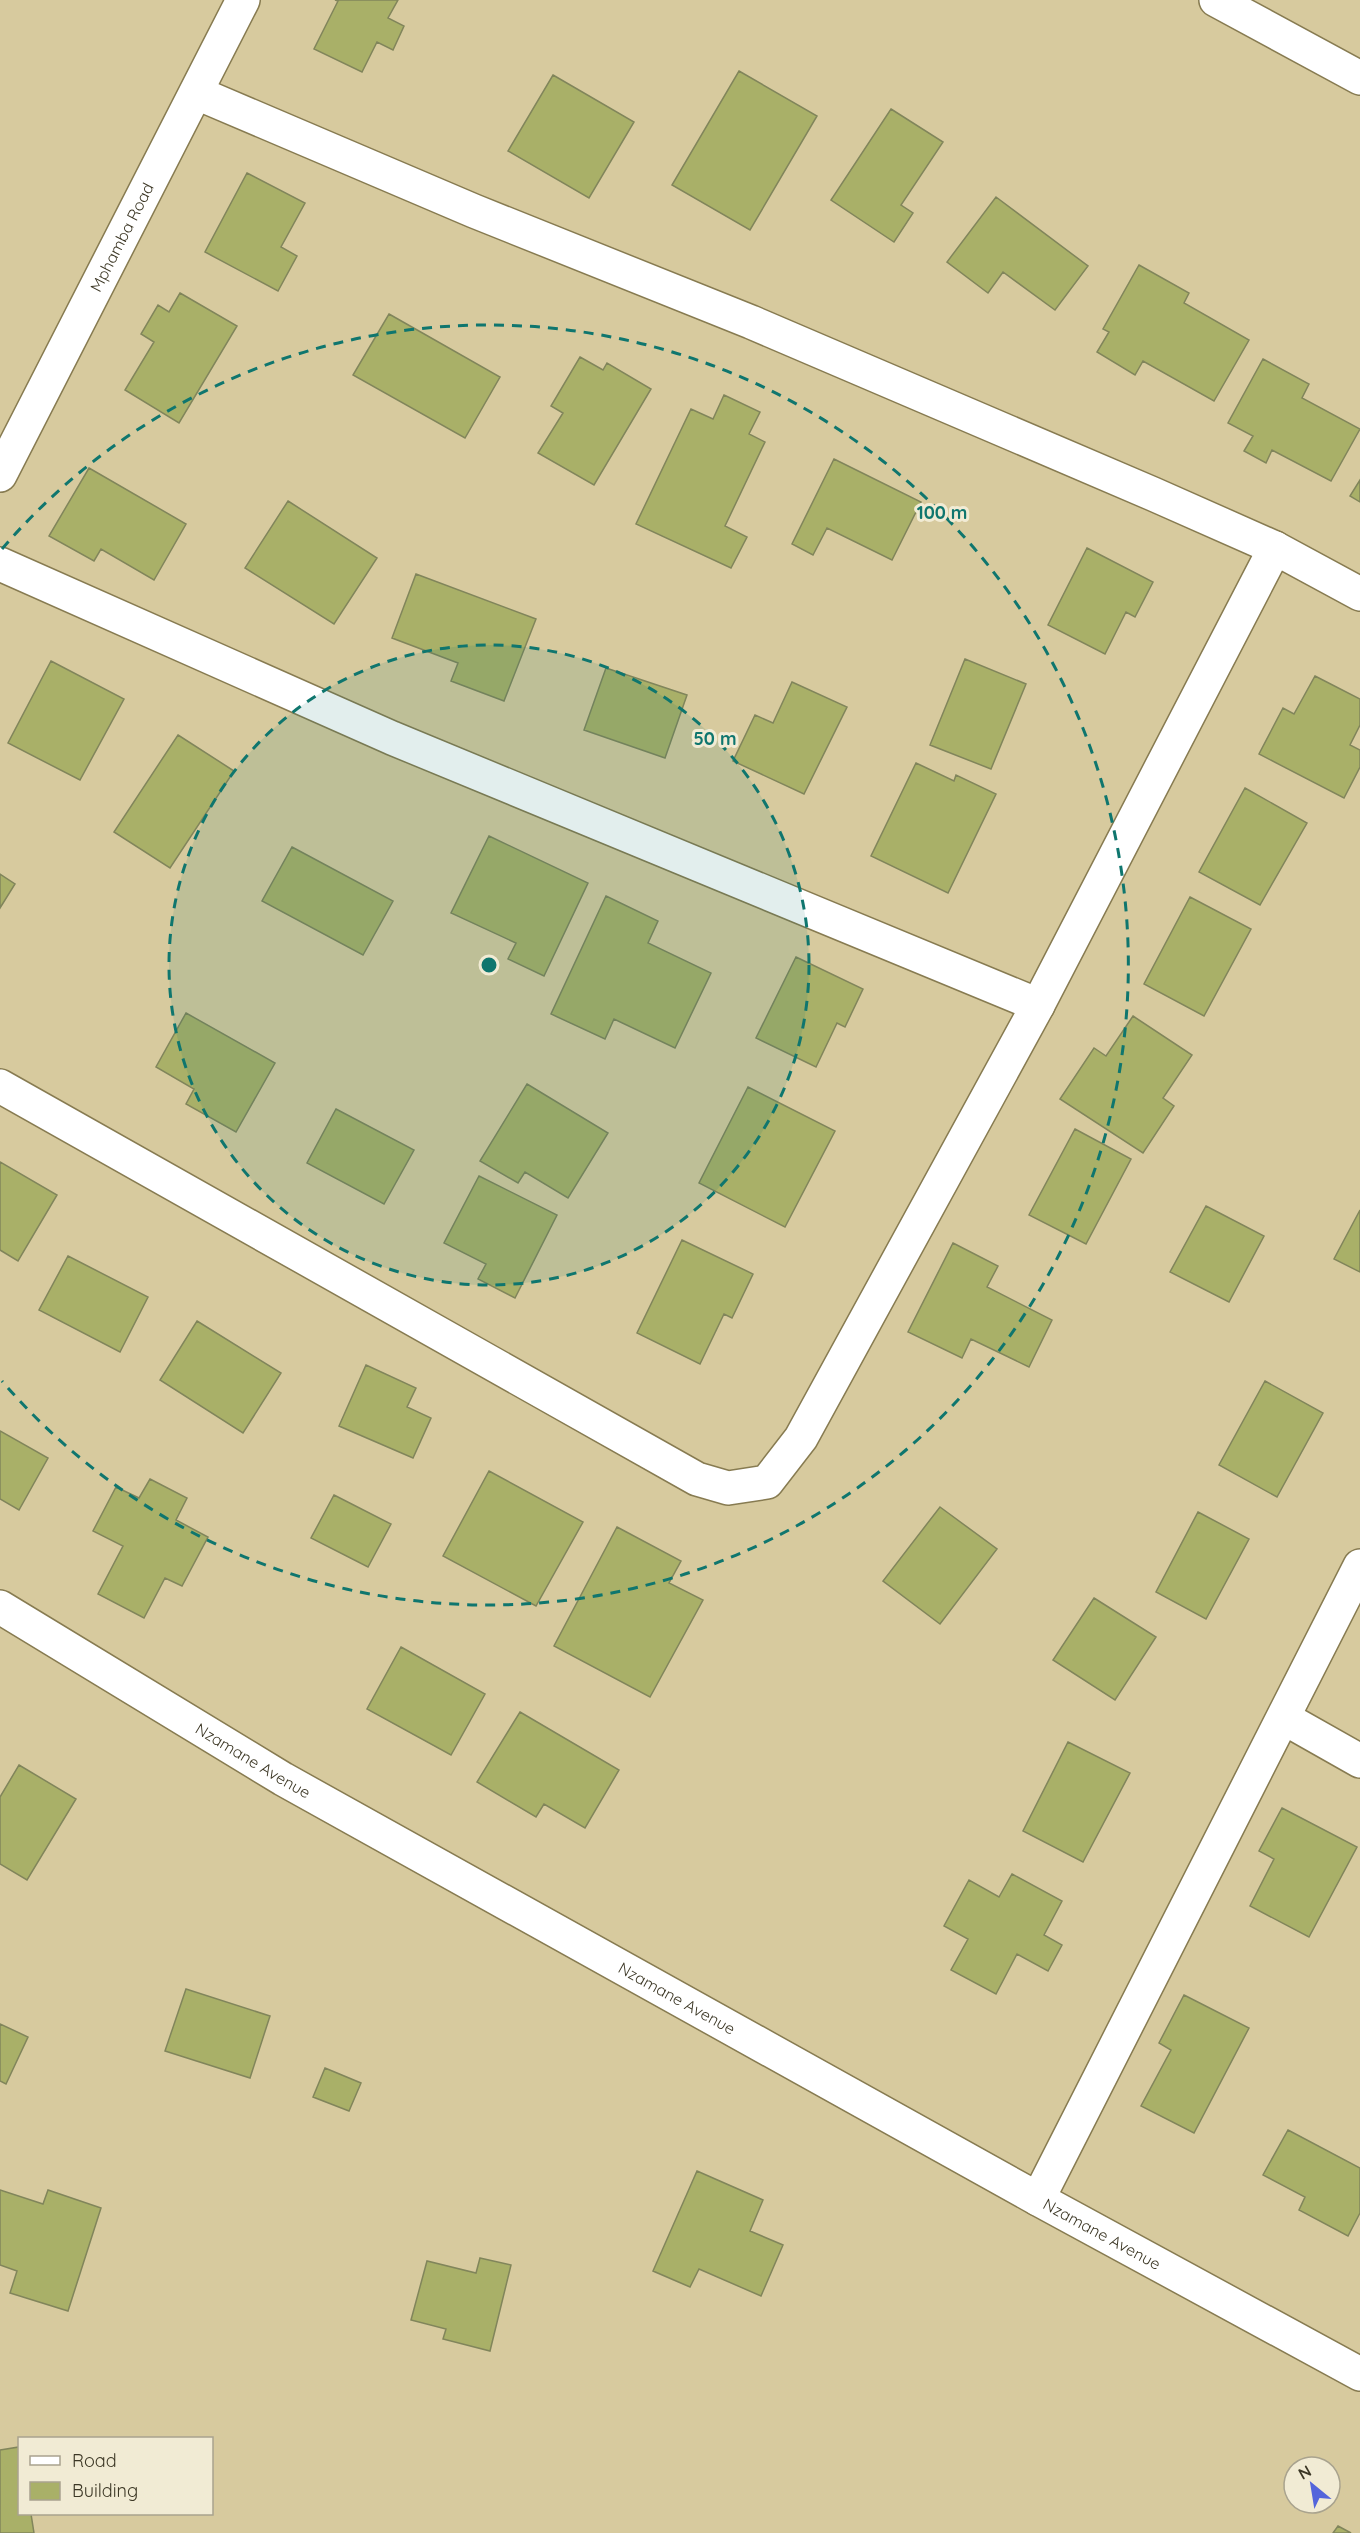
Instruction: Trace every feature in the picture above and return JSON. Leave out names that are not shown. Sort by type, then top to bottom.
[{"type":"street","name":"Mphamba Road","points":[[0,474],[243,0]]},
{"type":"street","points":[[1216,0],[1360,78]]},
{"type":"street","points":[[197,93],[474,211],[751,322],[1153,494],[1275,548],[1360,594]]},
{"type":"street","points":[[0,1086],[697,1479],[728,1488],[767,1482],[801,1438],[1038,1005],[1275,548]]},
{"type":"street","points":[[0,564],[392,738],[1038,1005]]},
{"type":"street","points":[[1038,2199],[1360,1566]]},
{"type":"street","name":"Nzamane Avenue","points":[[0,1607],[283,1779],[1038,2199],[1360,2374]]},
{"type":"street","points":[[1284,1718],[1360,1761]]},
{"type":"building","points":[[335,0],[398,0],[388,18],[404,26],[393,50],[377,42],[362,72],[314,49],[338,1]]},
{"type":"building","points":[[739,71],[817,116],[750,230],[672,185]]},
{"type":"building","points":[[553,75],[634,122],[589,198],[508,151]]},
{"type":"building","points":[[891,109],[943,142],[901,205],[913,213],[894,242],[831,200]]},
{"type":"building","points":[[247,173],[305,203],[281,247],[297,256],[278,291],[205,252]]},
{"type":"building","points":[[996,197],[1088,266],[1055,310],[1003,272],[988,293],[947,262]]},
{"type":"building","points":[[1139,265],[1189,293],[1184,303],[1249,340],[1214,401],[1143,361],[1135,375],[1097,352],[1109,332],[1103,329]]},
{"type":"building","points":[[180,293],[237,326],[179,423],[125,390],[154,342],[141,334],[158,305],[169,312]]},
{"type":"building","points":[[389,314],[500,377],[465,438],[353,375]]},
{"type":"building","points":[[580,357],[603,370],[607,363],[651,389],[594,485],[538,453],[563,413],[551,406]]},
{"type":"building","points":[[1263,359],[1309,384],[1302,398],[1360,429],[1331,481],[1272,450],[1266,463],[1244,451],[1253,436],[1228,423]]},
{"type":"building","points":[[724,395],[760,412],[749,434],[765,442],[725,526],[747,537],[731,568],[636,524],[691,409],[713,419]]},
{"type":"building","points":[[834,459],[921,502],[892,560],[827,528],[813,555],[792,544]]},
{"type":"building","points":[[89,468],[186,524],[154,580],[101,549],[94,561],[49,536]]},
{"type":"building","points":[[1360,480],[1360,502],[1350,496]]},
{"type":"building","points":[[288,501],[377,558],[334,624],[245,568]]},
{"type":"building","points":[[1087,548],[1153,582],[1135,617],[1126,612],[1105,654],[1048,625]]},
{"type":"building","points":[[416,574],[536,619],[504,701],[451,681],[458,663],[392,638]]},
{"type":"building","points":[[965,659],[1026,684],[991,769],[930,745]]},
{"type":"building","points":[[51,661],[124,699],[80,780],[8,743]]},
{"type":"building","points":[[606,668],[687,695],[665,758],[584,730]]},
{"type":"building","points":[[1315,676],[1360,699],[1360,725],[1350,745],[1360,750],[1360,767],[1344,798],[1259,754],[1283,708],[1294,714]]},
{"type":"building","points":[[792,682],[847,707],[804,794],[733,761],[755,715],[773,723]]},
{"type":"building","points":[[178,735],[234,771],[170,868],[114,832]]},
{"type":"building","points":[[916,763],[954,781],[956,775],[996,794],[948,893],[871,856]]},
{"type":"building","points":[[1245,788],[1307,823],[1260,905],[1199,872]]},
{"type":"building","points":[[489,836],[588,883],[544,976],[508,959],[516,943],[451,913]]},
{"type":"building","points":[[292,847],[393,901],[363,955],[262,901]]},
{"type":"building","points":[[0,874],[15,884],[0,908]]},
{"type":"building","points":[[606,896],[658,921],[648,943],[711,973],[675,1048],[614,1019],[605,1039],[551,1014]]},
{"type":"building","points":[[1190,897],[1251,929],[1204,1016],[1144,984]]},
{"type":"building","points":[[796,957],[863,989],[845,1027],[837,1023],[816,1067],[756,1038]]},
{"type":"building","points":[[186,1013],[275,1063],[236,1132],[186,1104],[194,1089],[156,1067]]},
{"type":"building","points":[[1133,1016],[1192,1055],[1163,1098],[1174,1106],[1143,1153],[1060,1099],[1094,1048],[1106,1056]]},
{"type":"building","points":[[527,1084],[608,1133],[568,1198],[525,1172],[518,1183],[480,1161]]},
{"type":"building","points":[[748,1087],[835,1131],[785,1227],[699,1183]]},
{"type":"building","points":[[336,1109],[414,1150],[384,1204],[307,1163]]},
{"type":"building","points":[[1075,1129],[1131,1159],[1086,1244],[1029,1215]]},
{"type":"building","points":[[0,1162],[57,1195],[18,1261],[0,1250]]},
{"type":"building","points":[[479,1176],[557,1215],[515,1298],[478,1279],[486,1264],[444,1243]]},
{"type":"building","points":[[1206,1206],[1264,1236],[1229,1302],[1170,1272]]},
{"type":"building","points":[[1360,1210],[1360,1272],[1334,1259]]},
{"type":"building","points":[[682,1240],[753,1274],[732,1318],[724,1314],[700,1364],[637,1333]]},
{"type":"building","points":[[953,1243],[998,1266],[987,1287],[1052,1320],[1029,1367],[971,1339],[962,1358],[908,1332]]},
{"type":"building","points":[[68,1256],[148,1297],[120,1352],[39,1310]]},
{"type":"building","points":[[197,1321],[281,1373],[243,1433],[160,1380]]},
{"type":"building","points":[[366,1365],[416,1388],[407,1407],[431,1418],[413,1458],[339,1426]]},
{"type":"building","points":[[1265,1381],[1323,1413],[1277,1497],[1219,1465]]},
{"type":"building","points":[[0,1431],[48,1458],[19,1510],[0,1499]]},
{"type":"building","points":[[489,1471],[583,1522],[536,1606],[443,1556]]},
{"type":"building","points":[[150,1479],[187,1498],[176,1520],[208,1537],[182,1586],[165,1578],[144,1618],[98,1594],[123,1546],[93,1531],[116,1487],[139,1498]]},
{"type":"building","points":[[334,1495],[391,1524],[368,1567],[311,1538]]},
{"type":"building","points":[[940,1507],[997,1549],[940,1624],[883,1581]]},
{"type":"building","points":[[1198,1512],[1249,1539],[1206,1619],[1156,1592]]},
{"type":"building","points":[[617,1527],[681,1561],[669,1583],[703,1600],[650,1697],[554,1646]]},
{"type":"building","points":[[1094,1598],[1156,1637],[1115,1700],[1053,1660]]},
{"type":"building","points":[[401,1647],[485,1694],[451,1755],[367,1709]]},
{"type":"building","points":[[520,1712],[619,1770],[585,1828],[544,1804],[536,1817],[477,1782]]},
{"type":"building","points":[[1068,1742],[1130,1773],[1083,1862],[1023,1831]]},
{"type":"building","points":[[19,1765],[76,1799],[27,1880],[0,1864],[0,1797]]},
{"type":"building","points":[[1282,1808],[1357,1847],[1309,1937],[1250,1906],[1274,1859],[1259,1851]]},
{"type":"building","points":[[1012,1874],[1062,1901],[1044,1935],[1062,1945],[1048,1971],[1017,1954],[996,1994],[951,1970],[968,1939],[944,1926],[969,1880],[999,1897]]},
{"type":"building","points":[[186,1989],[270,2016],[250,2078],[165,2051]]},
{"type":"building","points":[[1184,1995],[1249,2028],[1194,2133],[1141,2106],[1171,2050],[1159,2043]]},
{"type":"building","points":[[0,2024],[28,2037],[6,2084],[0,2081]]},
{"type":"building","points":[[325,2068],[361,2083],[349,2111],[313,2097]]},
{"type":"building","points":[[1288,2130],[1360,2168],[1360,2213],[1348,2236],[1299,2210],[1305,2197],[1263,2175]]},
{"type":"building","points":[[697,2171],[763,2200],[750,2231],[783,2245],[761,2296],[699,2269],[690,2287],[653,2271]]},
{"type":"building","points":[[0,2190],[43,2204],[48,2190],[101,2208],[68,2311],[10,2293],[17,2271],[0,2265]]},
{"type":"building","points":[[480,2258],[511,2265],[490,2351],[443,2339],[446,2329],[411,2320],[427,2261],[476,2273]]},
{"type":"building","points":[[18,2447],[18,2515],[31,2515],[34,2533],[0,2533],[0,2450]]},
{"type":"building","points":[[1338,2526],[1351,2533],[1333,2533]]}]
